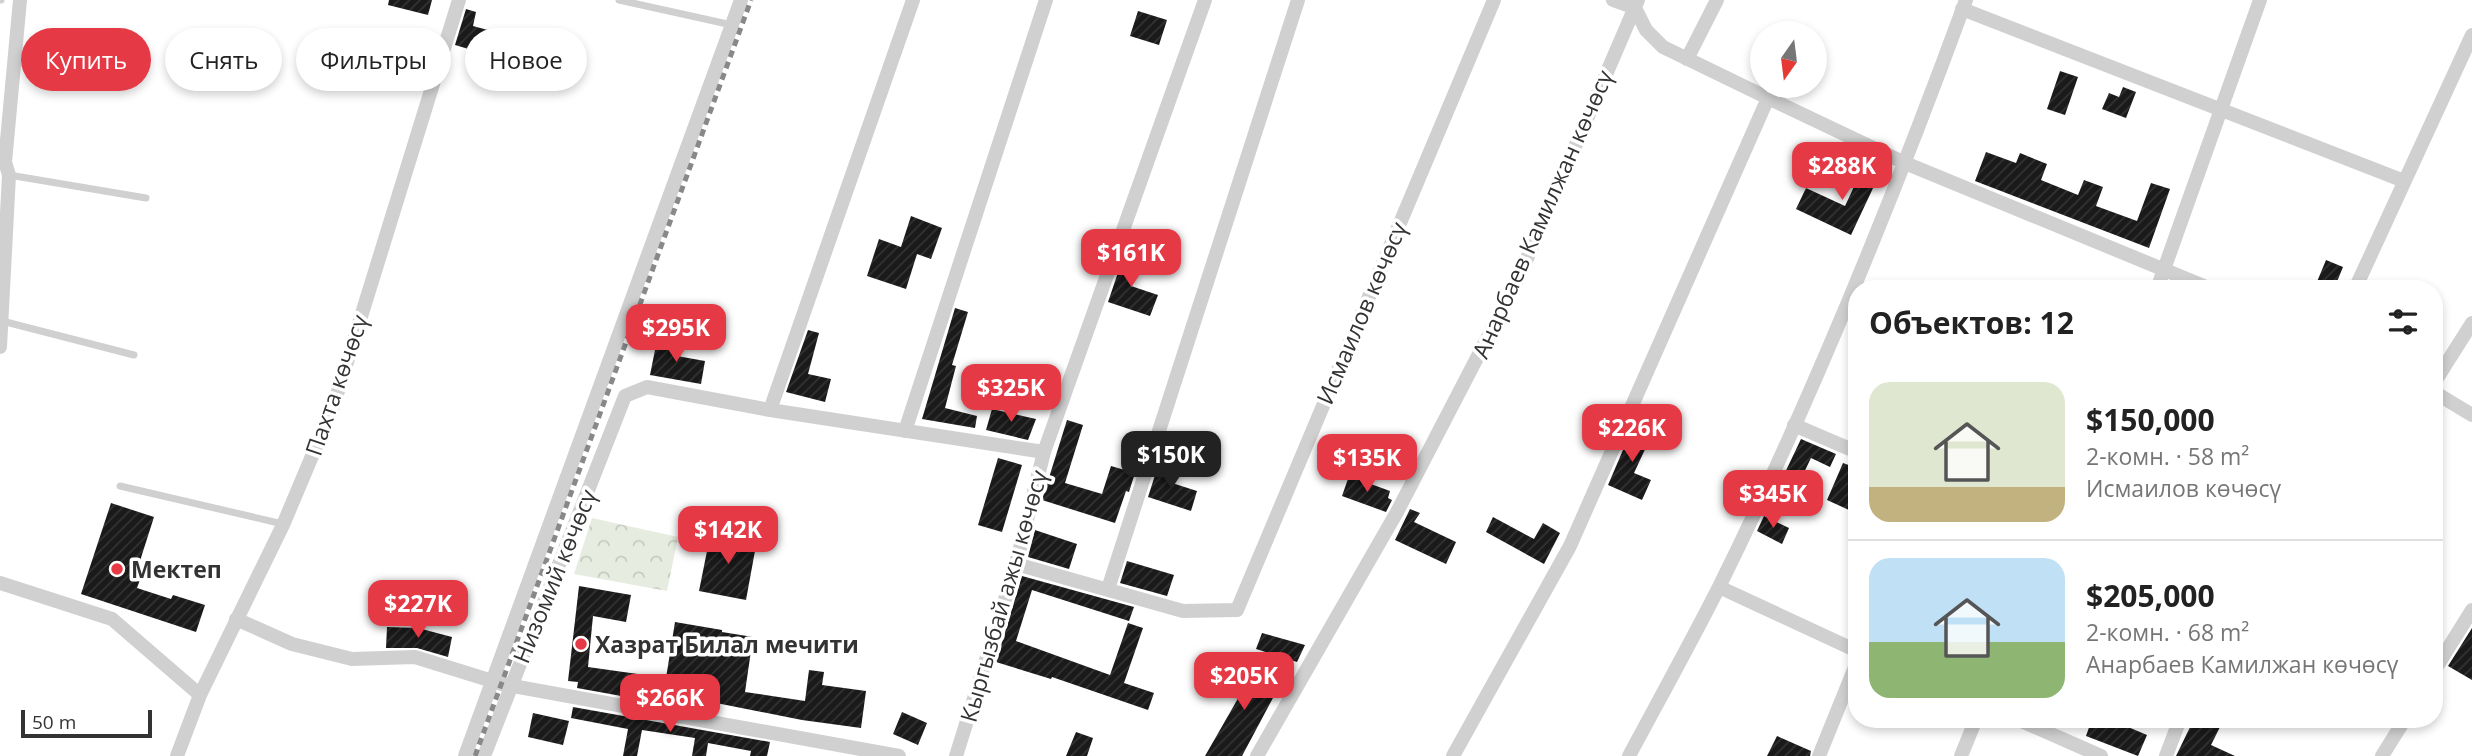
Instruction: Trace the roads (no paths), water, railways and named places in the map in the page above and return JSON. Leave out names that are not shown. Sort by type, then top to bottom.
[{"type":"street","points":[[0,347],[9,175],[4,143],[20,0]]},
{"type":"street","name":"Пахта көчөсү","points":[[177,756],[200,695],[283,525],[334,404],[459,0]]},
{"type":"street","points":[[465,756],[741,0]]},
{"type":"street","points":[[913,0],[770,410],[1044,453]]},
{"type":"street","points":[[905,431],[1046,0]]},
{"type":"street","name":"Кыргызбай ажы көчөсү","points":[[956,756],[1016,564],[1044,453],[1205,0]]},
{"type":"street","points":[[1108,589],[1298,0]]},
{"type":"street","name":"Исмаилов көчөсү","points":[[1016,564],[1183,611],[1237,610],[1494,0]]},
{"type":"street","points":[[1613,0],[1636,4],[1646,30],[1663,47],[1768,99],[1905,163],[2189,280]]},
{"type":"street","points":[[1687,59],[1717,0]]},
{"type":"street","points":[[2160,280],[2260,0]]},
{"type":"street","name":"Анарбаев Камилжан көчөсү","points":[[1257,756],[1397,512],[1519,277],[1636,4]]},
{"type":"street","points":[[1855,280],[1905,163],[1964,5],[2404,181]]},
{"type":"street","points":[[2359,280],[2472,34]]},
{"type":"street","points":[[1453,756],[1570,546],[1768,99]]},
{"type":"street","points":[[1629,756],[1718,587],[1794,425],[1848,298]]},
{"type":"street","points":[[2443,369],[2472,323]]},
{"type":"street","name":"Низомий көчөсү","points":[[484,756],[625,396],[647,387],[770,410]]},
{"type":"street","points":[[2443,397],[2472,415]]},
{"type":"street","points":[[1794,425],[1848,448]]},
{"type":"street","points":[[0,583],[112,619],[200,695]]},
{"type":"street","points":[[1718,587],[1848,647]]},
{"type":"street","points":[[2443,657],[2472,610]]},
{"type":"street","points":[[236,618],[292,644],[352,659],[415,657],[510,685],[897,755]]},
{"type":"street","points":[[1819,756],[1848,684]]},
{"type":"street","points":[[1961,756],[1972,728]]},
{"type":"street","points":[[2037,728],[2101,756]]},
{"type":"street","points":[[2166,756],[2177,728]]},
{"type":"street","points":[[2382,756],[2399,728]]},
{"type":"lane","points":[[619,0],[732,24]]},
{"type":"lane","points":[[9,175],[146,198]]},
{"type":"lane","points":[[1,321],[134,355]]},
{"type":"lane","points":[[120,486],[283,525]]},
{"type":"railway","points":[[475,756],[751,0]]},
{"type":"place","name":"Мектеп","points":[[117,569]]},
{"type":"place","name":"Хазрат Билал мечити","points":[[581,644]]}]
